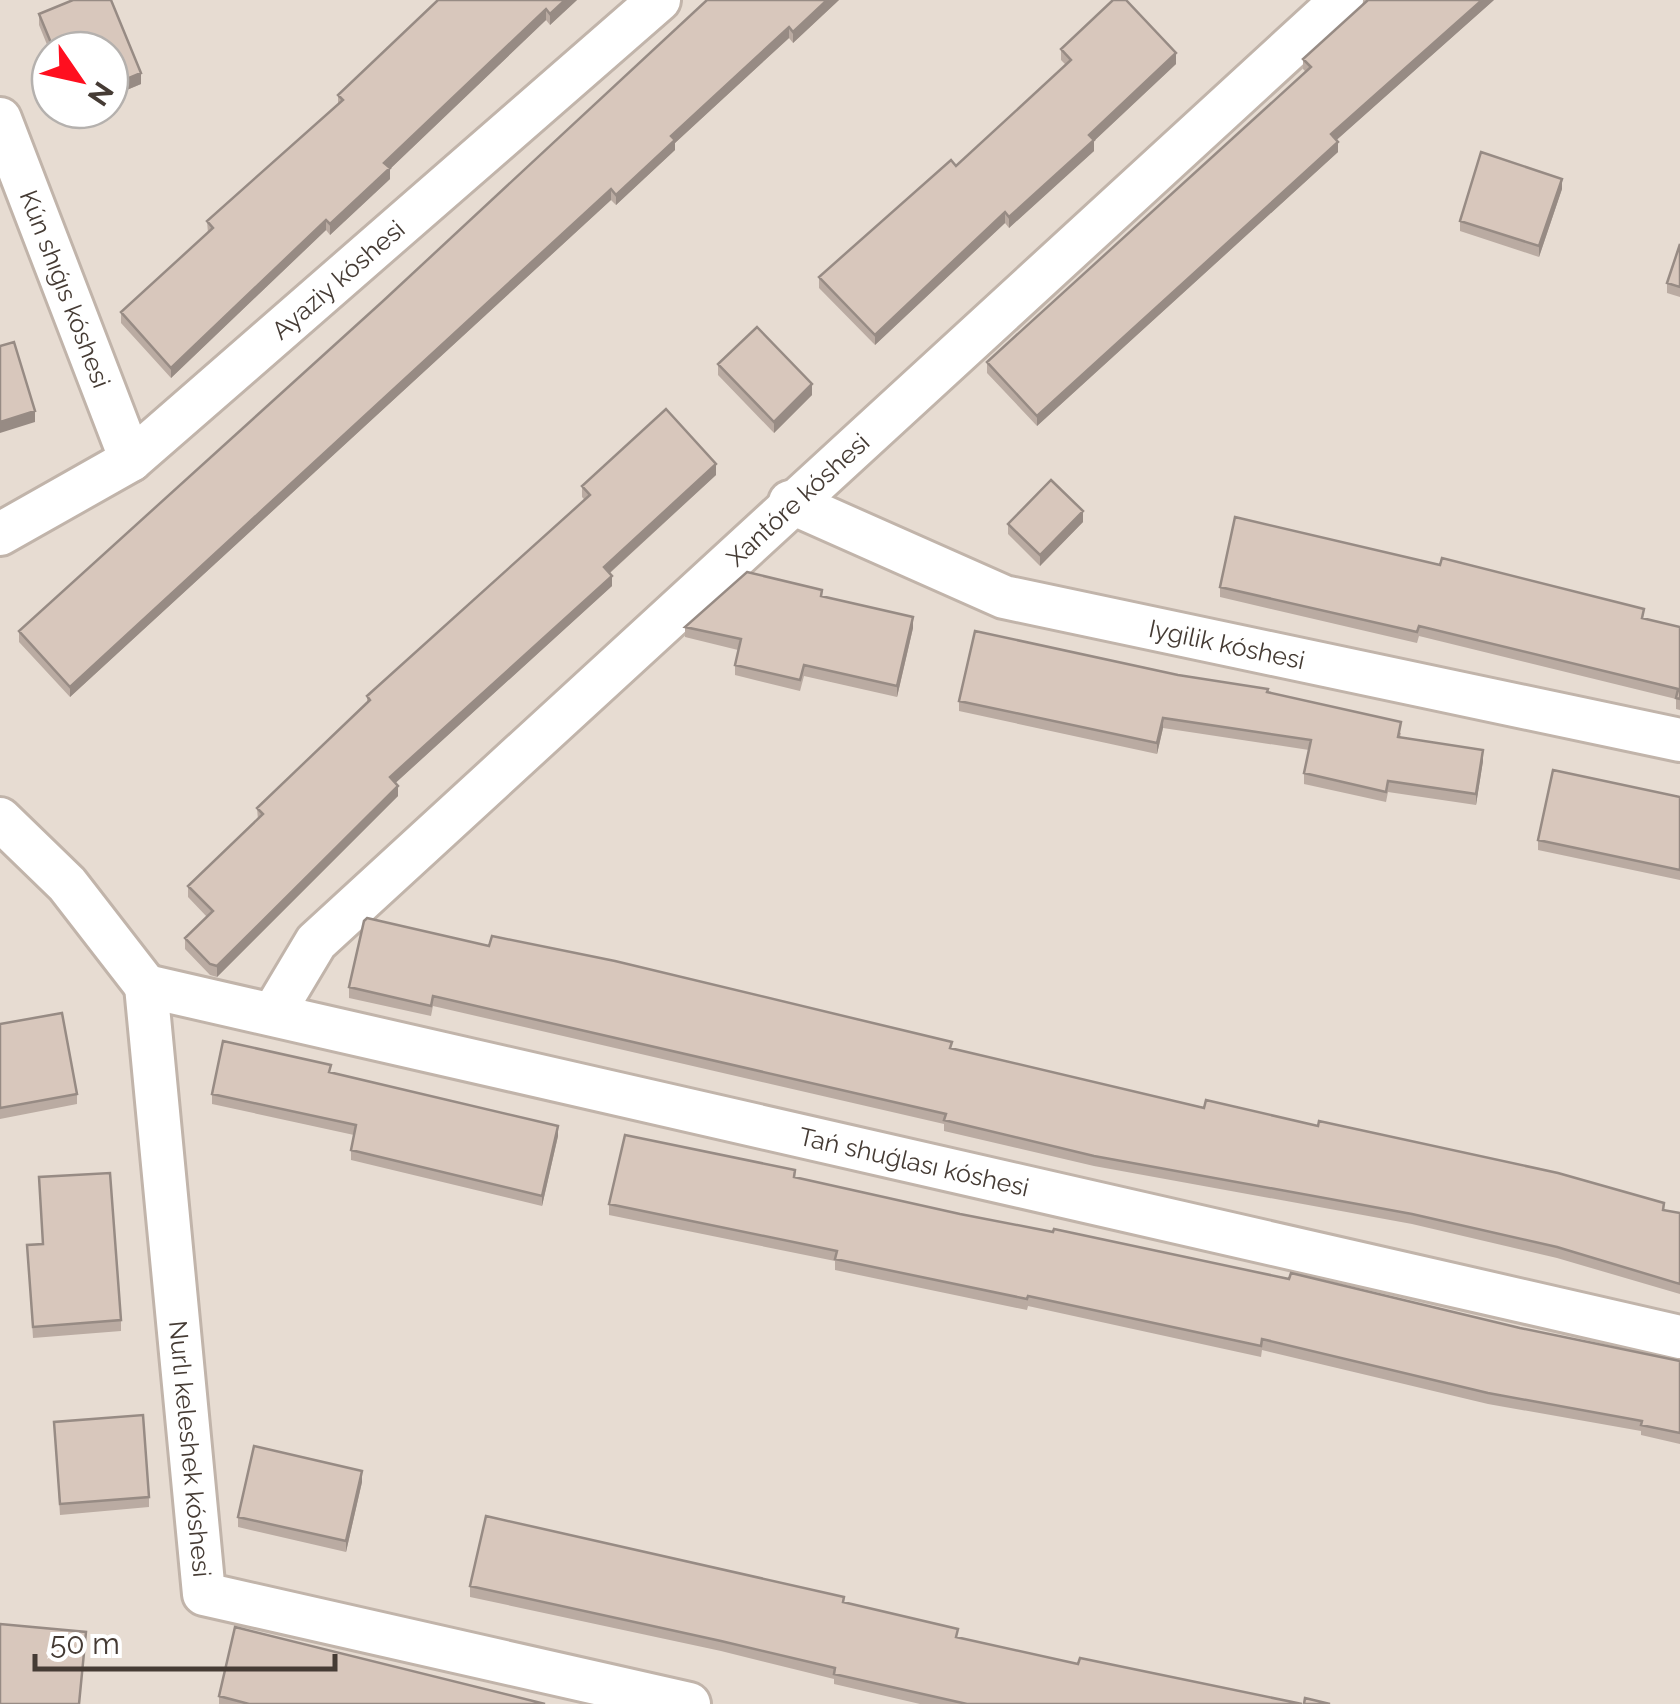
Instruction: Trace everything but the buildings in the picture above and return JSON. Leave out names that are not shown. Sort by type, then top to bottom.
[{"type":"street","name":"Ayaziy kóshesi","points":[[0,534],[132,460],[659,0]]},
{"type":"street","name":"Xantóre kóshesi","points":[[272,1014],[316,942],[790,502],[1342,0]]},
{"type":"street","name":"Kún shıǵıs kóshesi","points":[[0,119],[132,460]]},
{"type":"street","name":"Iygilik kóshesi","points":[[790,502],[1004,597],[1680,740]]},
{"type":"street","points":[[0,819],[67,884],[146,986]]},
{"type":"street","name":"Tań shuǵlası kóshesi","points":[[146,986],[1680,1337]]},
{"type":"street","name":"Nurlı keleshek kóshesi","points":[[146,986],[204,1594],[689,1704]]},
{"type":"shaded area","points":[[0,0],[1680,0],[1680,1704],[0,1704]]}]
